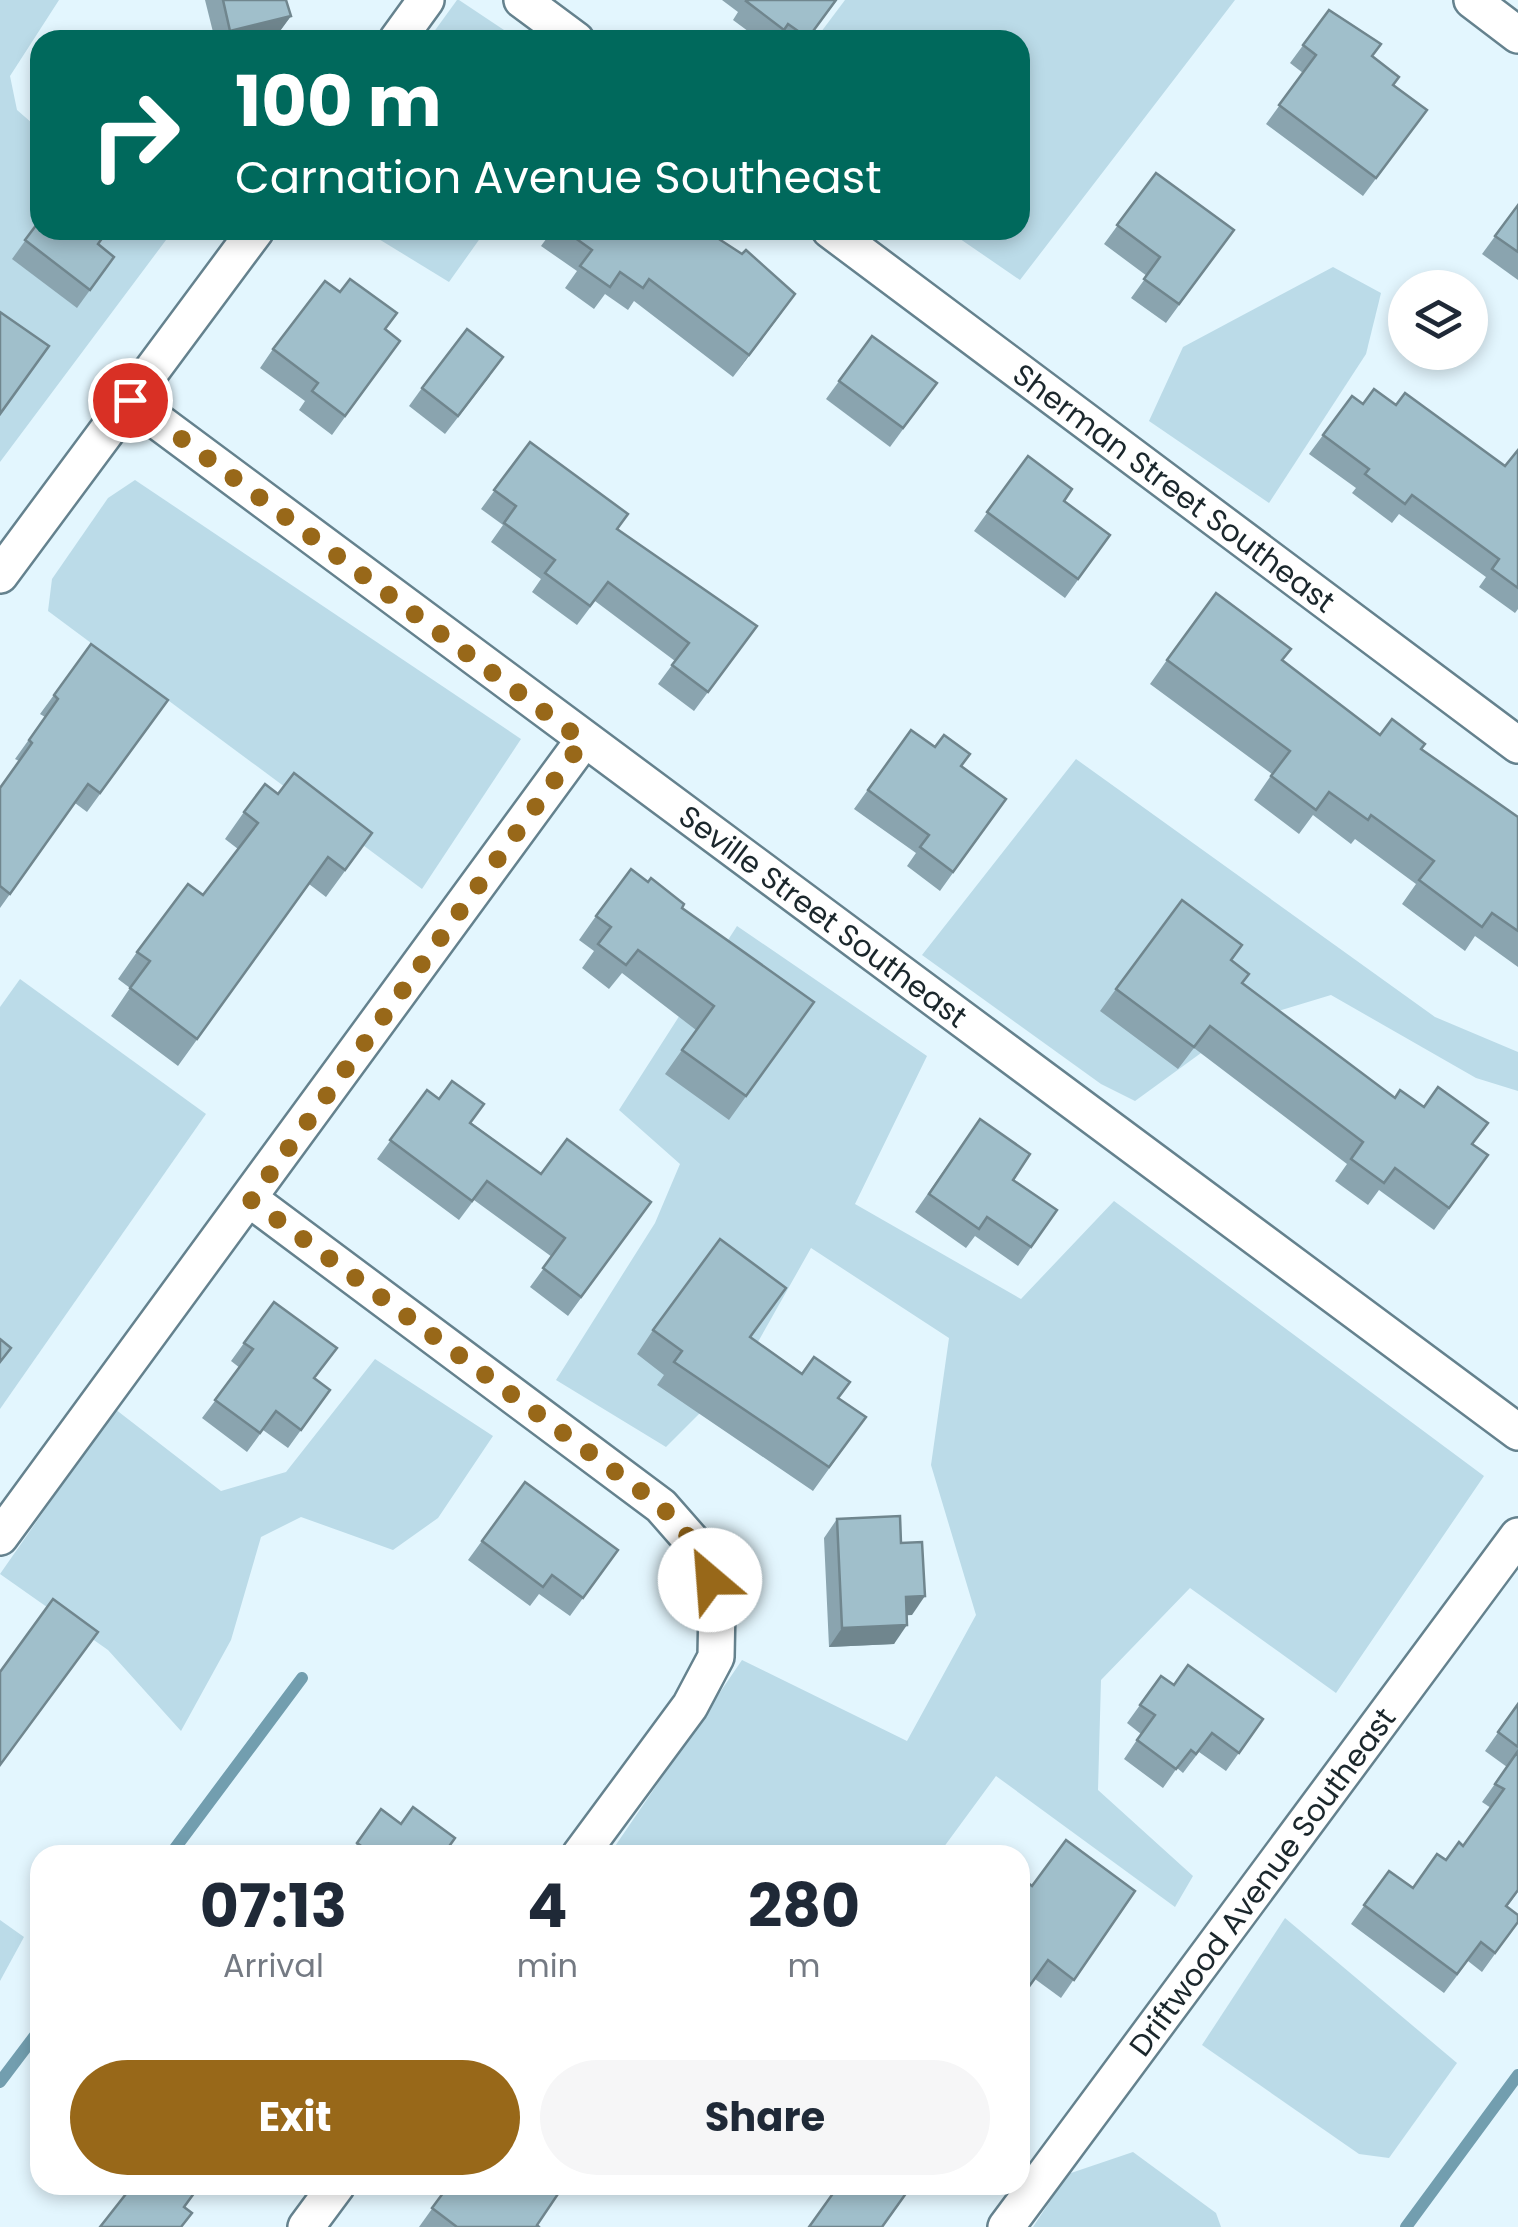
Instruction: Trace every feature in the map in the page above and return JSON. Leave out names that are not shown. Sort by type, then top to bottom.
[{"type":"street","points":[[404,30],[426,0]]},
{"type":"street","points":[[522,0],[562,30]]},
{"type":"street","points":[[1472,0],[1518,35]]},
{"type":"street","points":[[0,575],[249,240]]},
{"type":"street","name":"Sherman Street Southeast","points":[[843,240],[1518,745]]},
{"type":"street","name":"Seville Street Southeast","points":[[130,400],[583,741],[1518,1432]]},
{"type":"street","points":[[0,1537],[251,1200],[583,741]]},
{"type":"street","points":[[251,1200],[661,1506],[704,1555],[717,1605],[716,1656],[690,1706],[587,1845]]},
{"type":"street","name":"Driftwood Avenue Southeast","points":[[1030,2195],[1518,1536]]},
{"type":"street","points":[[306,2227],[330,2195]]},
{"type":"street","name":"Driftwood Avenue Southeast","points":[[1006,2227],[1030,2195]]},
{"type":"shaded area","points":[[0,0],[59,0],[40,30],[30,30],[30,45],[10,76],[17,110],[30,121],[30,240],[166,240],[0,462]]},
{"type":"shaded area","points":[[459,0],[504,30],[435,30]]},
{"type":"shaded area","points":[[845,0],[1235,0],[1020,280],[962,240],[1030,240],[1030,30],[822,30]]},
{"type":"shaded area","points":[[380,240],[479,240],[449,282]]},
{"type":"shaded area","points":[[1333,267],[1381,293],[1366,354],[1269,503],[1149,421],[1183,347]]},
{"type":"shaded area","points":[[135,480],[521,739],[422,889],[48,611],[52,579],[108,498]]},
{"type":"shaded area","points":[[1076,759],[1435,1017],[1518,1052],[1518,1091],[1476,1078],[1331,995],[1245,1021],[1135,1101],[1101,1084],[922,955]]},
{"type":"shaded area","points":[[737,926],[927,1056],[855,1204],[1021,1299],[1114,1201],[1484,1476],[1336,1693],[1190,1588],[1101,1680],[1098,1790],[1193,1876],[1175,1907],[996,1776],[945,1845],[616,1845],[742,1660],[907,1741],[976,1615],[931,1465],[949,1338],[811,1248],[741,1372],[666,1447],[556,1380],[655,1223],[680,1164],[619,1110]]},
{"type":"shaded area","points":[[20,979],[206,1114],[0,1409],[0,1007]]},
{"type":"shaded area","points":[[375,1359],[493,1436],[438,1518],[393,1550],[301,1517],[261,1537],[231,1640],[181,1731],[108,1650],[0,1574],[115,1409],[221,1491],[286,1472]]},
{"type":"shaded area","points":[[1285,1918],[1457,2063],[1389,2158],[1359,2154],[1202,2045]]},
{"type":"shaded area","points":[[0,1920],[24,1937],[0,1981]]},
{"type":"shaded area","points":[[1133,2152],[1216,2213],[1221,2227],[1033,2227],[1068,2174]]},
{"type":"building","points":[[223,0],[286,0],[291,16],[230,30]]},
{"type":"building","points":[[836,0],[814,30],[797,30],[788,24],[784,30],[746,1]]},
{"type":"building","points":[[1329,10],[1381,44],[1372,56],[1399,77],[1393,85],[1427,110],[1376,178],[1279,105],[1316,55],[1303,45]]},
{"type":"building","points":[[1156,173],[1234,230],[1179,304],[1144,279],[1160,257],[1117,225]]},
{"type":"building","points":[[1518,205],[1518,252],[1495,236]]},
{"type":"building","points":[[30,233],[30,240],[101,240],[98,244],[114,257],[90,290],[25,240]]},
{"type":"building","points":[[578,240],[720,240],[742,254],[746,250],[795,294],[749,355],[649,279],[643,288],[620,272],[610,287],[580,266],[592,250]]},
{"type":"building","points":[[350,279],[397,313],[385,329],[400,341],[345,416],[312,391],[318,383],[273,349],[325,281],[340,292]]},
{"type":"building","points":[[0,312],[49,346],[0,414]]},
{"type":"building","points":[[467,329],[503,357],[458,416],[422,388]]},
{"type":"building","points":[[872,336],[937,383],[903,428],[839,381]]},
{"type":"building","points":[[1374,389],[1396,405],[1405,393],[1505,466],[1518,450],[1518,588],[1492,569],[1499,559],[1412,495],[1405,504],[1365,474],[1369,469],[1323,435],[1352,396],[1363,404]]},
{"type":"building","points":[[530,442],[628,514],[617,529],[757,626],[708,692],[672,665],[689,643],[608,582],[590,606],[545,573],[555,560],[504,523],[516,506],[494,490]]},
{"type":"building","points":[[1028,456],[1072,489],[1064,501],[1110,535],[1078,579],[987,512]]},
{"type":"building","points":[[1216,593],[1291,649],[1282,660],[1380,735],[1392,719],[1425,744],[1421,749],[1518,817],[1518,931],[1492,913],[1482,927],[1419,880],[1434,861],[1371,815],[1368,820],[1329,792],[1316,810],[1271,776],[1290,751],[1167,660]]},
{"type":"building","points":[[91,644],[168,700],[100,793],[88,784],[10,894],[0,886],[0,788],[58,699],[54,695]]},
{"type":"building","points":[[911,730],[935,747],[944,735],[970,754],[961,766],[1006,799],[953,872],[920,847],[929,835],[868,790]]},
{"type":"building","points":[[294,773],[372,833],[345,870],[328,857],[197,1039],[130,988],[150,961],[137,952],[188,884],[203,895],[258,823],[244,812],[265,784],[278,794]]},
{"type":"building","points":[[631,869],[648,882],[651,878],[684,904],[682,908],[814,1002],[746,1096],[682,1050],[714,1006],[638,950],[626,965],[598,944],[611,927],[596,916]]},
{"type":"building","points":[[1182,900],[1242,945],[1231,960],[1249,974],[1242,983],[1395,1098],[1400,1090],[1424,1107],[1438,1087],[1488,1123],[1472,1144],[1488,1155],[1449,1208],[1395,1168],[1384,1183],[1351,1159],[1363,1142],[1210,1026],[1194,1047],[1116,989]]},
{"type":"building","points":[[452,1081],[484,1104],[470,1123],[541,1174],[567,1139],[651,1202],[581,1297],[543,1268],[565,1238],[487,1181],[472,1201],[390,1140],[427,1090],[439,1099]]},
{"type":"building","points":[[980,1119],[1030,1154],[1013,1180],[1057,1210],[1031,1247],[987,1217],[979,1229],[929,1194]]},
{"type":"building","points":[[720,1239],[786,1288],[750,1337],[802,1374],[814,1357],[850,1382],[838,1398],[866,1417],[829,1467],[674,1362],[682,1351],[653,1330]]},
{"type":"building","points":[[274,1302],[337,1348],[314,1378],[330,1390],[301,1430],[276,1411],[260,1433],[215,1400],[253,1349],[244,1343]]},
{"type":"building","points":[[0,1339],[11,1348],[0,1362]]},
{"type":"building","points":[[525,1482],[618,1550],[583,1598],[552,1575],[543,1587],[482,1541]]},
{"type":"building","points":[[900,1516],[901,1543],[922,1542],[925,1596],[906,1597],[907,1625],[842,1628],[837,1519]]},
{"type":"building","points":[[53,1599],[98,1632],[0,1765],[0,1672]]},
{"type":"building","points":[[1188,1665],[1263,1719],[1239,1753],[1212,1733],[1196,1754],[1191,1750],[1176,1769],[1137,1740],[1155,1715],[1140,1705],[1161,1676],[1174,1685]]},
{"type":"building","points":[[1518,1704],[1518,1747],[1498,1732]]},
{"type":"building","points":[[1518,1751],[1518,1890],[1506,1906],[1518,1915],[1518,1922],[1495,1953],[1481,1942],[1457,1974],[1364,1905],[1389,1871],[1413,1888],[1437,1854],[1446,1860],[1459,1842],[1463,1846],[1504,1789],[1495,1784]]},
{"type":"building","points":[[413,1807],[455,1838],[450,1845],[357,1843],[381,1809],[401,1824]]},
{"type":"building","points":[[1066,1840],[1135,1891],[1074,1980],[1048,1960],[1030,1985],[1032,1886]]},
{"type":"building","points":[[125,2195],[193,2195],[184,2207],[192,2213],[181,2227],[100,2227]]},
{"type":"building","points":[[442,2195],[557,2195],[539,2227],[457,2227],[432,2208]]},
{"type":"building","points":[[832,2195],[905,2195],[882,2227],[809,2227]]},
{"type":"waterway","points":[[177,1845],[302,1678]]},
{"type":"waterway","points":[[0,2082],[30,2042]]},
{"type":"waterway","points":[[1406,2227],[1518,2075]]},
{"type":"route","points":[[130,400],[583,741],[251,1200],[661,1506],[704,1555],[710,1580]]}]
